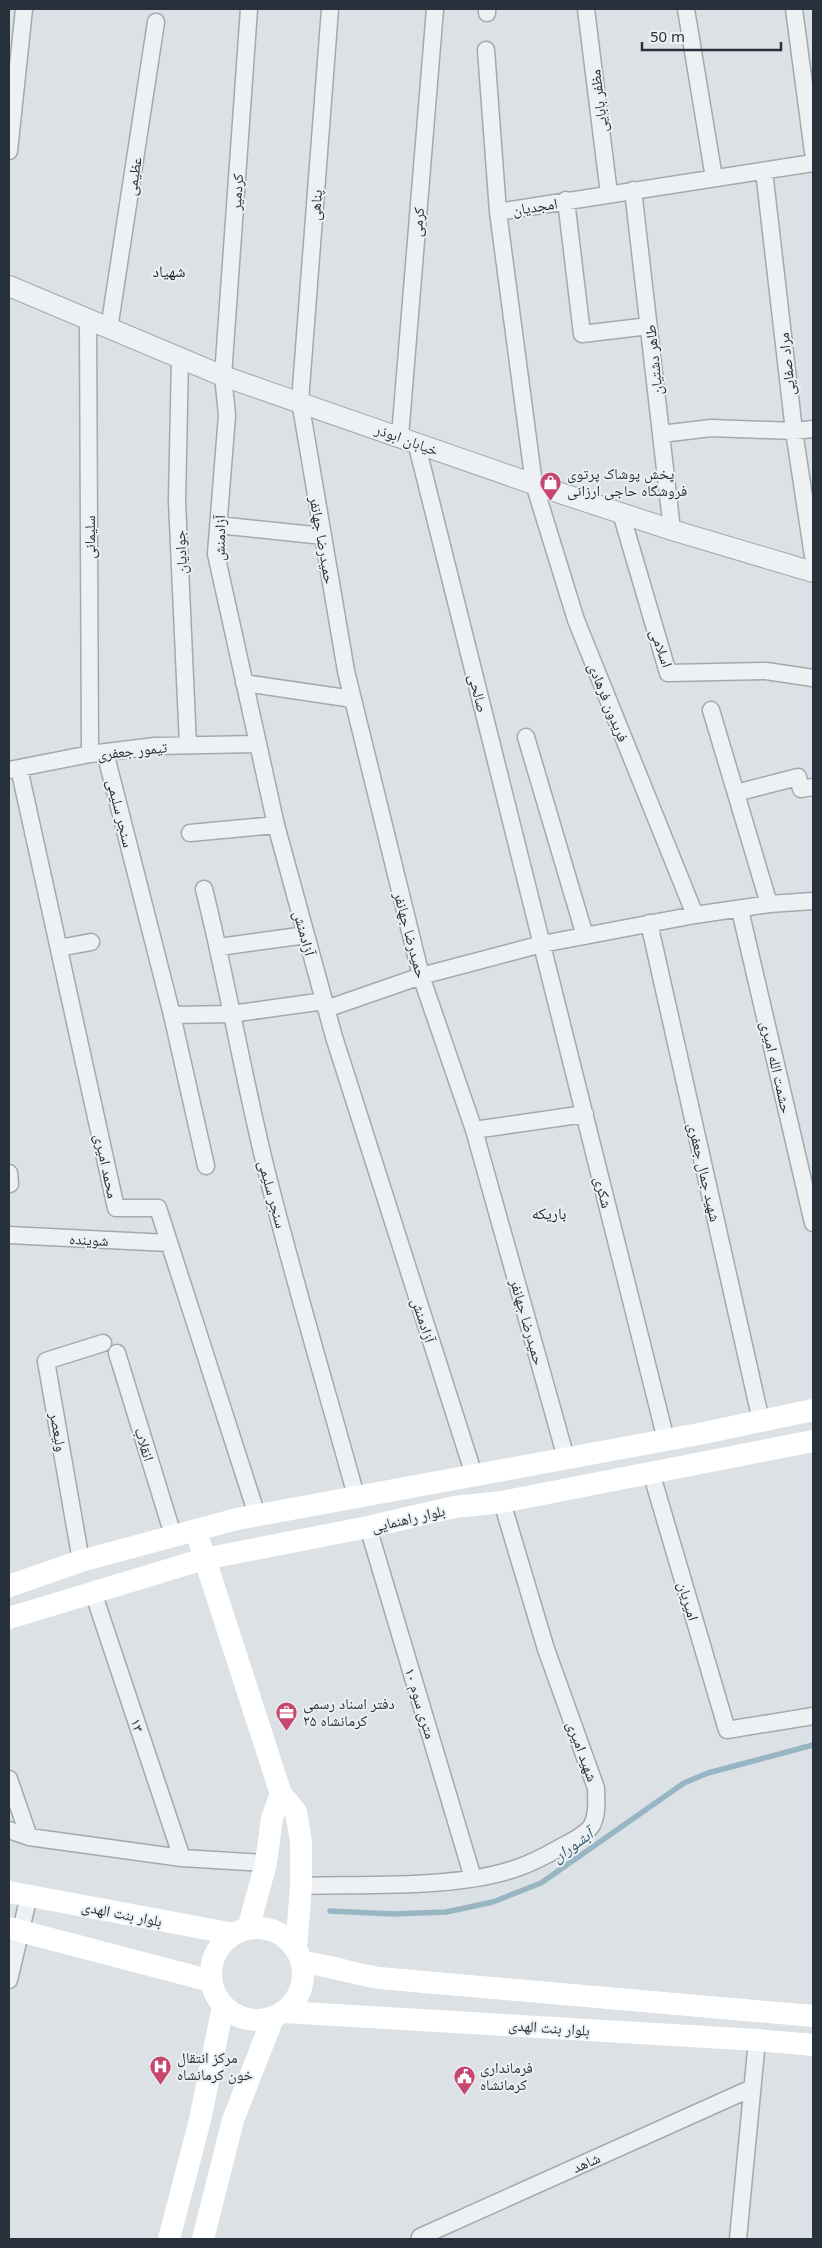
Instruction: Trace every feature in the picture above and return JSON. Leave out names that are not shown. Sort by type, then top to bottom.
[{"type":"main road","name":"بلوار راهنمایی","points":[[9,1586],[81,1561],[195,1529],[257,1515],[666,1440],[813,1410]]},
{"type":"main road","name":"بلوار راهنمایی","points":[[9,1618],[204,1559],[368,1527],[454,1507],[502,1502],[813,1441]]},
{"type":"main road","points":[[195,1529],[281,1794],[296,1812],[302,1842],[299,1956],[304,1976],[301,1989],[295,2002],[279,2015],[260,2021],[246,2020],[234,2015],[216,1995],[211,1982],[211,1967],[216,1954],[224,1942],[241,1931],[262,1928],[275,1932],[287,1939],[299,1956],[354,1974],[379,1978],[813,2016]]},
{"type":"main road","points":[[241,1931],[266,1863],[272,1818],[281,1794]]},
{"type":"main road","name":"بلوار بنت الهدی","points":[[19,1894],[241,1931]]},
{"type":"main road","points":[[15,1930],[211,1982]]},
{"type":"main road","points":[[169,2239],[200,2120],[224,2006]]},
{"type":"main road","points":[[203,2239],[233,2120],[279,2015]]},
{"type":"main road","name":"بلوار بنت الهدی","points":[[279,2015],[757,2040],[813,2045]]},
{"type":"street","points":[[9,151],[24,9]]},
{"type":"street","name":"کردمیر","points":[[223,376],[249,9]]},
{"type":"street","name":"پناهی","points":[[300,401],[330,9]]},
{"type":"street","name":"کرمی","points":[[408,439],[435,9]]},
{"type":"street","name":"مظفر بابایی","points":[[586,9],[609,194]]},
{"type":"street","points":[[686,9],[714,178]]},
{"type":"street","points":[[794,9],[813,152]]},
{"type":"street","name":"عظیمی","points":[[109,329],[156,22]]},
{"type":"street","points":[[486,50],[498,212]]},
{"type":"street","name":"امجدیان","points":[[534,484],[498,212],[813,163]]},
{"type":"street","name":"مراد صفایی","points":[[764,170],[794,431],[813,556]]},
{"type":"street","name":"طاهر دشتیان","points":[[634,190],[672,530]]},
{"type":"street","points":[[566,200],[582,334],[649,326]]},
{"type":"street","name":"خیابان ابوذر","points":[[9,286],[223,376],[672,530],[813,572]]},
{"type":"street","name":"سلیمانی","points":[[88,319],[98,753]]},
{"type":"street","name":"جوادیان","points":[[180,358],[177,501],[188,745]]},
{"type":"street","name":"آزادمنش","points":[[223,376],[227,415],[216,554],[257,744],[276,825],[325,1005],[474,1475]]},
{"type":"street","name":"حمیدرضا جهانفر","points":[[300,401],[346,671],[421,976],[474,1130],[566,1458]]},
{"type":"street","points":[[661,434],[711,428],[794,431],[813,429]]},
{"type":"street","name":"صالحی","points":[[408,439],[542,944]]},
{"type":"street","name":"فریدون فرهادی","points":[[534,484],[576,620],[695,915]]},
{"type":"street","name":"اسلامی","points":[[622,513],[668,673],[766,671],[813,678]]},
{"type":"street","points":[[218,525],[323,536]]},
{"type":"street","points":[[244,683],[352,699]]},
{"type":"street","points":[[711,710],[769,904]]},
{"type":"street","points":[[526,737],[584,936]]},
{"type":"street","name":"تیمور جعفری","points":[[14,769],[98,753],[155,746],[257,744]]},
{"type":"street","name":"سنجر سلیمی","points":[[98,753],[172,1015],[206,1166]]},
{"type":"street","name":"محمد امیری","points":[[14,769],[58,948],[116,1208],[158,1208],[257,1515]]},
{"type":"street","points":[[736,793],[798,777],[802,789],[813,787]]},
{"type":"street","points":[[190,833],[276,825]]},
{"type":"street","name":"سنجر سلیمی","points":[[204,889],[219,947],[231,1014],[266,1168],[356,1496]]},
{"type":"street","points":[[172,1015],[231,1014],[325,1005],[421,976],[542,944],[695,915],[740,910],[769,904],[813,901]]},
{"type":"street","name":"حشمت الله امیری","points":[[740,910],[813,1223]]},
{"type":"street","name":"شهید جمال جعفری","points":[[649,923],[761,1421]]},
{"type":"street","points":[[219,947],[306,935]]},
{"type":"street","points":[[58,948],[90,942]]},
{"type":"street","name":"شکری","points":[[542,944],[666,1440]]},
{"type":"street","points":[[474,1130],[585,1114]]},
{"type":"street","points":[[9,1172],[9,1184]]},
{"type":"street","name":"شوینده","points":[[9,1235],[170,1243]]},
{"type":"street","name":"ولیعصر","points":[[81,1561],[46,1361],[103,1343]]},
{"type":"street","name":"انقلاب","points":[[117,1354],[173,1535]]},
{"type":"street","name":"امیریان","points":[[651,1472],[727,1730],[813,1716]]},
{"type":"street","name":"شهید امیری","points":[[301,1886],[424,1882],[473,1878],[516,1868],[538,1859],[577,1838],[591,1827],[597,1808],[596,1788],[546,1649],[502,1502]]},
{"type":"street","name":"۱۰ متری سوم","points":[[368,1527],[473,1878]]},
{"type":"street","name":"۱۳","points":[[93,1592],[182,1858]]},
{"type":"street","points":[[9,1779],[30,1837]]},
{"type":"street","points":[[9,1830],[30,1837],[182,1858],[266,1863]]},
{"type":"street","points":[[9,1980],[19,1894]]},
{"type":"street","points":[[738,2239],[757,2040]]},
{"type":"street","name":"شاهد","points":[[420,2237],[752,2088]]},
{"type":"waterway","name":"آبشوران","points":[[330,1911],[393,1914],[446,1912],[493,1902],[541,1883],[684,1783],[708,1773],[813,1745]]},
{"type":"place","name":"پخش پوشاک پرتوی فروشگاه حاجی ارزانی","points":[[551,501]]},
{"type":"place","name":"دفتر اسناد رسمی ۲۵ کرمانشاه","points":[[287,1731]]},
{"type":"place","name":"مرکز انتقال خون کرمانشاه","points":[[161,2085]]},
{"type":"place","name":"فرمانداری کرمانشاه","points":[[464,2095]]},
{"type":"district","name":"شهیاد","points":[[169,271]]},
{"type":"district","name":"باریکه","points":[[549,1213]]}]
